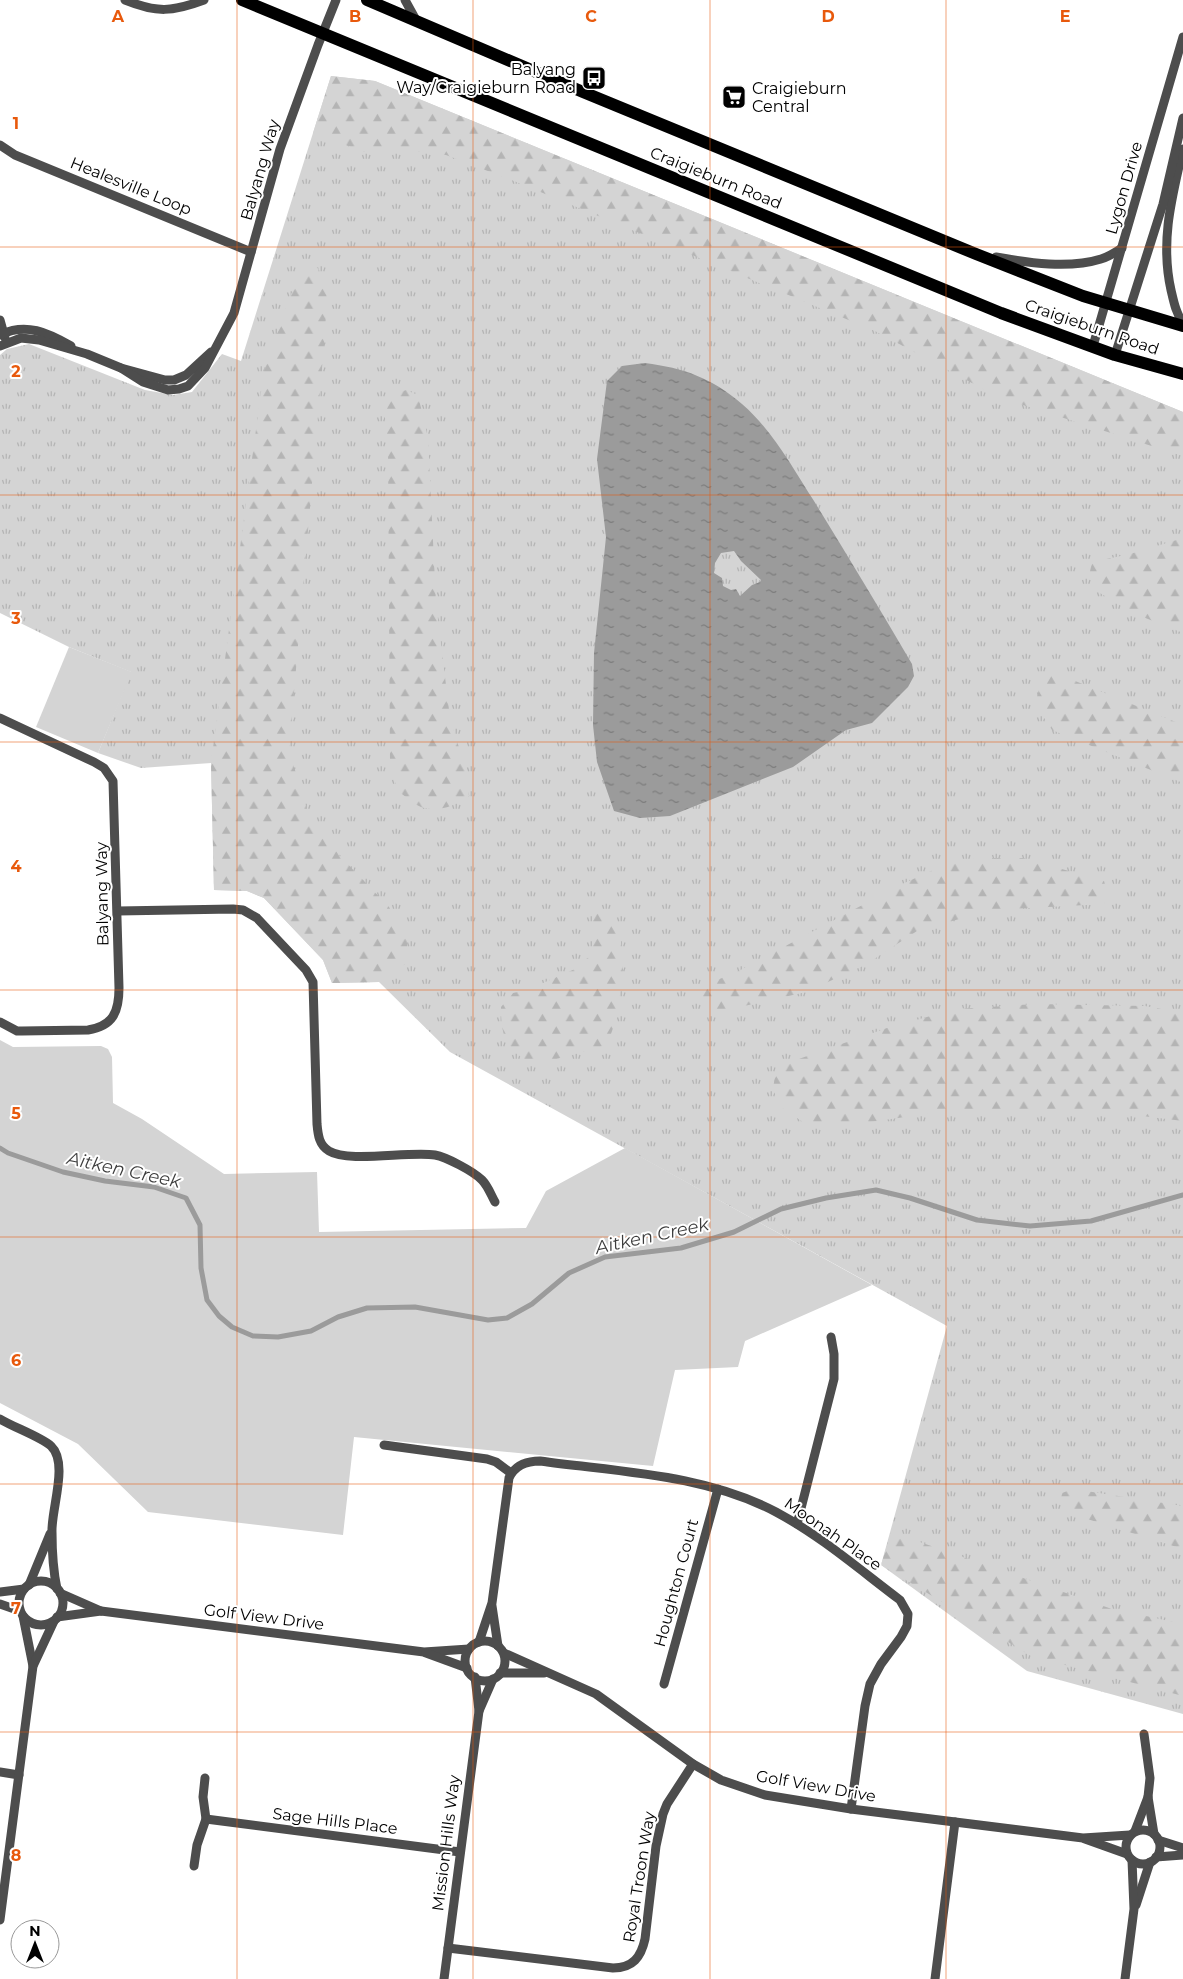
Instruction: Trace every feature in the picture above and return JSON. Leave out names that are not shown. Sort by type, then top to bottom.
[{"type":"main road","name":"Craigieburn Road","points":[[242,0],[1002,313],[1115,355],[1183,374]]},
{"type":"main road","name":"Craigieburn Road","points":[[368,0],[583,92],[976,254],[1105,303],[1183,324]]},
{"type":"street","points":[[125,0],[146,8],[168,11],[204,0]]},
{"type":"street","name":"Balyang Way","points":[[2,339],[28,338],[87,354],[121,368],[165,380],[174,380],[186,375],[214,349],[228,327],[234,313],[280,149],[336,0]]},
{"type":"street","points":[[405,0],[416,20]]},
{"type":"street","name":"Lygon Drive","points":[[1092,346],[1183,37]]},
{"type":"street","points":[[1115,355],[1163,204],[1183,118]]},
{"type":"street","name":"Healesville Loop","points":[[0,146],[15,155],[251,252]]},
{"type":"street","points":[[1183,148],[1166,234],[1168,276],[1176,313],[1183,324]]},
{"type":"street","points":[[976,254],[1029,263],[1057,264],[1102,259],[1122,248]]},
{"type":"street","points":[[0,320],[2,339]]},
{"type":"street","name":"Balyang Way","points":[[0,718],[94,762],[110,775],[115,787],[119,1004],[112,1018],[106,1024],[88,1030],[22,1031],[0,1022]]},
{"type":"street","points":[[118,911],[233,909],[250,913],[306,970],[313,982],[316,1111],[318,1134],[324,1147],[329,1152],[344,1156],[426,1154],[442,1157],[481,1179],[495,1202]]},
{"type":"street","points":[[797,1524],[834,1379],[834,1354],[831,1337]]},
{"type":"street","points":[[0,1420],[51,1446],[58,1457],[59,1469],[51,1529],[53,1567],[62,1608],[33,1666],[0,1920]]},
{"type":"street","points":[[384,1445],[482,1458],[496,1462],[511,1472],[506,1492],[492,1603],[479,1642]]},
{"type":"street","name":"Moonah Place","points":[[511,1472],[521,1464],[530,1461],[662,1477],[718,1489],[758,1503],[797,1524],[900,1600],[908,1614],[905,1632],[881,1664],[870,1684],[852,1809]]},
{"type":"street","name":"Houghton Court","points":[[664,1684],[718,1489]]},
{"type":"street","points":[[33,1666],[19,1599],[51,1529]]},
{"type":"street","points":[[0,1592],[44,1582],[58,1591]]},
{"type":"street","name":"Golf View Drive","points":[[58,1591],[101,1611]]},
{"type":"street","points":[[492,1603],[505,1664],[497,1676],[486,1680],[475,1677],[467,1668],[466,1655],[469,1649],[479,1642],[486,1641],[501,1649]]},
{"type":"street","points":[[0,1604],[22,1614],[27,1620],[37,1625],[55,1619]]},
{"type":"street","name":"Golf View Drive","points":[[55,1619],[101,1611],[424,1652],[469,1649]]},
{"type":"street","name":"Golf View Drive","points":[[501,1649],[547,1673],[596,1694],[671,1750],[721,1780],[765,1795],[852,1809],[1083,1838],[1132,1833]]},
{"type":"street","name":"Golf View Drive","points":[[424,1652],[467,1668]]},
{"type":"street","name":"Golf View Drive","points":[[497,1676],[547,1673]]},
{"type":"street","name":"Mission Hills Way","points":[[479,1712],[497,1676]]},
{"type":"street","name":"Mission Hills Way","points":[[444,1979],[479,1712],[475,1677]]},
{"type":"street","points":[[1134,1910],[1153,1860],[1160,1849],[1148,1797],[1150,1770],[1144,1734]]},
{"type":"street","name":"Royal Troon Way","points":[[448,1948],[613,1968],[622,1968],[634,1962],[642,1951],[645,1939],[656,1846],[663,1814],[667,1804],[693,1764]]},
{"type":"street","points":[[0,1772],[19,1775]]},
{"type":"street","points":[[194,1866],[197,1845],[206,1819],[203,1797],[205,1778]]},
{"type":"street","points":[[1125,1979],[1134,1910],[1126,1844],[1148,1797]]},
{"type":"street","name":"Sage Hills Place","points":[[206,1819],[460,1852]]},
{"type":"street","points":[[935,1979],[955,1822]]},
{"type":"street","points":[[1132,1833],[1145,1830],[1156,1837],[1183,1848]]},
{"type":"street","name":"Golf View Drive","points":[[1083,1838],[1129,1857]]},
{"type":"street","points":[[1129,1857],[1141,1864],[1183,1855]]},
{"type":"green space","points":[[331,76],[375,81],[1183,412],[1183,1714],[1027,1671],[881,1565],[947,1326],[450,1052],[379,982],[332,983],[323,960],[264,898],[247,891],[214,890],[211,763],[141,768],[98,753],[131,672],[69,647],[0,613],[0,355],[7,349],[29,344],[145,390],[173,395],[192,392],[222,354],[241,361]]},
{"type":"green space","points":[[331,76],[375,81],[1183,412],[1183,456],[998,397],[875,331],[514,181],[446,155],[389,148],[370,154],[313,133]]},
{"type":"green space","points":[[318,268],[327,291],[325,333],[289,750],[307,810],[339,855],[389,907],[407,940],[408,962],[379,982],[332,983],[323,960],[264,898],[247,891],[214,890],[211,763],[264,370],[291,294],[306,273]]},
{"type":"green space","points":[[406,390],[418,395],[428,438],[436,603],[450,718],[464,764],[469,796],[454,805],[436,809],[421,807],[397,790],[390,760],[388,449],[385,417],[390,396]]},
{"type":"green space","points":[[1183,538],[1183,633],[1133,613],[1100,593],[1089,576],[1092,562],[1130,554]]},
{"type":"green space","points":[[69,647],[132,672],[98,753],[36,727]]},
{"type":"green space","points":[[1049,676],[1063,676],[1183,725],[1183,783],[1052,730],[1035,704],[1040,686]]},
{"type":"green space","points":[[977,858],[1023,858],[1104,881],[1108,895],[1104,904],[991,910],[917,931],[865,965],[806,992],[731,1009],[713,1011],[704,1010],[699,1002],[700,990],[711,982],[733,974],[900,885],[942,866]]},
{"type":"green space","points":[[595,911],[607,912],[620,930],[623,969],[617,1017],[607,1045],[531,1066],[516,1053],[507,1041],[502,1028],[501,1007],[513,993],[527,990],[575,969],[592,954],[592,927]]},
{"type":"green space","points":[[1036,1004],[1145,1006],[1183,1013],[1183,1121],[1110,1112],[946,1111],[850,1125],[806,1124],[782,1108],[773,1090],[776,1067],[887,1028],[956,1009]]},
{"type":"green space","points":[[0,1040],[13,1047],[101,1046],[108,1049],[112,1057],[113,1103],[142,1119],[224,1174],[317,1172],[319,1232],[526,1228],[546,1191],[625,1148],[872,1285],[745,1341],[738,1367],[675,1370],[653,1466],[354,1437],[343,1535],[148,1512],[78,1444],[0,1403]]},
{"type":"green space","points":[[1073,1489],[1183,1506],[1183,1549],[1065,1512],[1060,1504],[1062,1493]]},
{"type":"green space","points":[[891,1532],[1109,1608],[1183,1624],[1183,1696],[1031,1656],[881,1565]]},
{"type":"water","points":[[645,363],[685,371],[720,387],[753,415],[773,438],[814,501],[912,664],[914,676],[908,687],[872,723],[846,730],[793,767],[670,816],[640,818],[614,811],[597,762],[593,725],[594,653],[606,537],[597,459],[607,381],[622,366]],"holes":[[[734,551],[741,561],[761,580],[740,596],[736,589],[731,590],[723,586],[722,578],[714,573],[715,563],[721,553]]]},
{"type":"waterway","name":"Aitken Creek","points":[[0,1148],[8,1153],[63,1172],[105,1181],[154,1187],[186,1198],[200,1225],[201,1268],[207,1300],[219,1316],[232,1327],[253,1336],[278,1337],[311,1331],[338,1317],[367,1308],[415,1307],[488,1320],[507,1318],[532,1304],[569,1273],[605,1257],[681,1248],[734,1232],[781,1209],[826,1198],[876,1190],[910,1198],[977,1220],[1030,1226],[1091,1221],[1183,1195]]},
{"type":"place","name":"Balyang Way/Craigieburn Road","points":[[594,78]]},
{"type":"place","name":"Craigieburn Central","points":[[734,97]]}]
